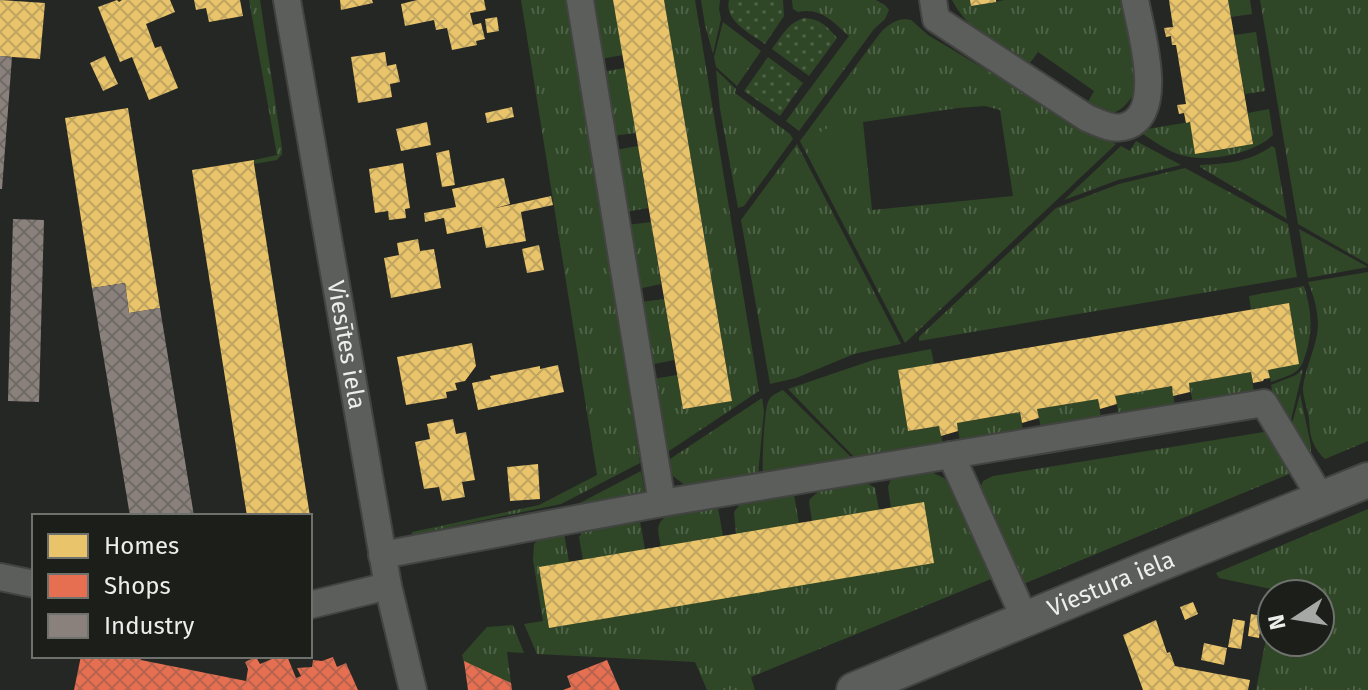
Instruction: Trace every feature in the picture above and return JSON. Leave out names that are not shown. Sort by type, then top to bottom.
[{"type":"street","name":"Viesītes iela","points":[[287,0],[382,555],[413,690]]},
{"type":"street","points":[[580,0],[662,503]]},
{"type":"street","points":[[933,0],[936,19],[1087,118],[1106,126],[1123,127],[1136,120],[1145,106],[1149,90],[1135,0]]},
{"type":"street","points":[[382,555],[662,503],[1264,403],[1321,498]]},
{"type":"street","points":[[951,455],[1025,619]]},
{"type":"street","name":"Viestura iela","points":[[854,690],[1368,480]]},
{"type":"street","points":[[0,577],[32,584]]},
{"type":"street","points":[[312,605],[388,586]]},
{"type":"green space","points":[[249,0],[260,0],[282,148],[277,160],[254,164],[254,160],[277,155]]},
{"type":"green space","points":[[521,0],[568,0],[640,463],[561,504],[412,535],[412,532],[539,505],[597,475]]},
{"type":"green space","points":[[590,0],[613,0],[623,55],[600,59]]},
{"type":"green space","points":[[664,0],[695,0],[759,391],[666,453],[653,379],[677,375],[683,409],[732,401]]},
{"type":"green space","points":[[701,0],[720,0],[721,19],[713,54],[705,25]]},
{"type":"green space","points":[[729,0],[783,0],[784,16],[765,44],[734,20],[728,7]]},
{"type":"green space","points":[[792,0],[876,0],[889,10],[799,131],[786,121],[849,36],[820,14],[793,9]]},
{"type":"green space","points":[[952,0],[970,0],[972,6],[1005,0],[1127,0],[1139,73],[1133,96],[1119,110],[1111,113],[1103,114],[1095,110],[1088,102],[1094,91],[1038,52],[1027,67],[976,30]]},
{"type":"green space","points":[[1228,0],[1250,0],[1252,14],[1231,17]]},
{"type":"green space","points":[[1260,0],[1368,0],[1368,264],[1298,224]]},
{"type":"green space","points":[[805,18],[823,24],[837,38],[809,76],[772,49],[790,26]]},
{"type":"green space","points":[[905,19],[1040,102],[1116,144],[905,343],[800,141],[881,32],[892,23]],"holes":[[[985,106],[1000,110],[1013,196],[872,210],[863,122],[958,108]]]},
{"type":"green space","points":[[723,22],[761,51],[737,86],[716,67],[714,57]]},
{"type":"green space","points":[[1256,32],[1265,91],[1245,94],[1234,35]]},
{"type":"green space","points":[[768,57],[803,83],[780,116],[744,91]]},
{"type":"green space","points":[[625,68],[636,133],[613,136],[602,72]]},
{"type":"green space","points":[[716,70],[736,89],[735,93],[793,139],[744,206],[738,208],[720,109]]},
{"type":"green space","points":[[1269,109],[1273,135],[1254,147],[1229,155],[1204,158],[1181,155],[1141,133],[1141,130],[1190,122],[1196,154],[1253,144],[1248,113]]},
{"type":"green space","points":[[861,128],[866,170],[864,177],[827,183],[807,148],[808,141],[825,129]]},
{"type":"green space","points":[[1136,141],[1181,165],[1118,180],[1064,200],[1121,146],[1130,151]]},
{"type":"green space","points":[[797,144],[901,344],[854,354],[796,378],[770,384],[741,220]]},
{"type":"green space","points":[[638,146],[648,208],[625,212],[615,150]]},
{"type":"green space","points":[[1272,146],[1275,148],[1287,219],[1200,167],[1246,159]]},
{"type":"green space","points":[[1185,168],[1288,224],[1297,277],[919,341],[919,337],[1056,208],[1119,184]]},
{"type":"green space","points":[[651,222],[661,284],[638,289],[627,225]]},
{"type":"green space","points":[[1299,229],[1368,267],[1308,278]]},
{"type":"green space","points":[[1368,272],[1368,441],[1325,459],[1312,441],[1303,392],[1318,326],[1308,282]]},
{"type":"green space","points":[[1304,286],[1311,326],[1304,359],[1295,372],[1271,382],[1268,370],[1289,303],[1251,309],[1249,296]]},
{"type":"green space","points":[[664,299],[674,360],[650,365],[641,302]]},
{"type":"green space","points":[[931,349],[934,364],[898,371],[908,431],[939,426],[943,444],[856,459],[788,389],[873,360]]},
{"type":"green space","points":[[1303,369],[1289,423],[1273,396],[1271,385]]},
{"type":"green space","points":[[1251,372],[1254,393],[1193,403],[1189,383]]},
{"type":"green space","points":[[1172,386],[1175,406],[1119,415],[1115,396]]},
{"type":"green space","points":[[783,390],[853,459],[763,474],[768,402],[774,394]]},
{"type":"green space","points":[[1300,394],[1311,446],[1311,465],[1292,424]]},
{"type":"green space","points":[[762,398],[764,411],[758,475],[686,486],[673,476],[667,461]]},
{"type":"green space","points":[[1098,399],[1101,418],[1041,428],[1037,409]]},
{"type":"green space","points":[[1020,412],[1023,431],[960,441],[957,423]]},
{"type":"green space","points":[[1270,431],[1294,472],[1021,585],[980,488],[983,481],[993,476]]},
{"type":"green space","points":[[641,471],[645,493],[574,506]]},
{"type":"green space","points":[[931,472],[953,487],[996,577],[751,677],[755,690],[707,690],[695,662],[537,654],[524,624],[543,621],[533,560],[534,544],[540,538],[564,533],[569,562],[891,508],[888,487],[891,479]]},
{"type":"green space","points":[[867,483],[875,488],[879,510],[812,521],[809,502],[819,491]]},
{"type":"green space","points":[[794,495],[799,523],[736,534],[734,512],[740,504]]},
{"type":"green space","points":[[718,508],[723,536],[661,547],[659,526],[666,517]]},
{"type":"green space","points":[[1368,509],[1368,690],[1256,690],[1262,658],[1336,658],[1336,578],[1256,578],[1256,586],[1219,578],[1216,573]]},
{"type":"green space","points":[[640,521],[645,549],[583,560],[579,537],[584,530]]},
{"type":"green space","points":[[513,625],[524,653],[507,652],[511,683],[464,663],[462,655],[487,627]]},
{"type":"building: Homes","points":[[0,0],[45,3],[40,59],[0,56]]},
{"type":"building: Homes","points":[[117,0],[170,0],[175,12],[146,24],[155,48],[161,46],[178,88],[149,100],[132,57],[120,62],[98,7]]},
{"type":"building: Homes","points":[[194,0],[240,0],[243,16],[209,22],[206,8],[196,10]]},
{"type":"building: Homes","points":[[340,0],[372,0],[373,3],[341,10]]},
{"type":"building: Homes","points":[[417,0],[484,0],[486,10],[470,13],[473,25],[481,23],[485,39],[476,41],[477,45],[452,50],[447,28],[436,30],[434,20],[405,26],[401,4]]},
{"type":"building: Homes","points":[[613,0],[664,0],[732,401],[683,409]]},
{"type":"building: Homes","points":[[970,0],[996,0],[996,2],[971,6]]},
{"type":"building: Homes","points":[[1169,0],[1228,0],[1253,144],[1195,154],[1190,122],[1186,123],[1184,113],[1179,114],[1177,105],[1186,104],[1176,45],[1172,45],[1171,36],[1166,37],[1164,28],[1173,27]]},
{"type":"building: Homes","points":[[497,17],[499,31],[487,33],[485,19]]},
{"type":"building: Homes","points":[[385,52],[387,66],[396,64],[400,82],[390,84],[392,97],[358,103],[351,57]]},
{"type":"building: Homes","points":[[105,56],[118,84],[103,91],[90,63]]},
{"type":"building: Homes","points":[[512,107],[514,117],[487,123],[485,113]]},
{"type":"building: Homes","points":[[128,108],[160,308],[129,313],[125,283],[92,288],[65,118]]},
{"type":"building: Homes","points":[[427,122],[431,145],[401,151],[396,129]]},
{"type":"building: Homes","points":[[449,150],[455,185],[442,187],[436,153]]},
{"type":"building: Homes","points":[[254,160],[310,514],[247,514],[192,170]]},
{"type":"building: Homes","points":[[403,163],[410,208],[405,209],[406,218],[389,220],[388,211],[375,213],[369,169]]},
{"type":"building: Homes","points":[[504,178],[510,204],[496,208],[551,196],[553,205],[521,212],[526,241],[486,248],[482,227],[447,234],[444,218],[425,222],[424,213],[456,207],[452,189]]},
{"type":"building: Homes","points":[[418,239],[420,251],[434,249],[441,288],[391,298],[384,258],[399,255],[397,243]]},
{"type":"building: Homes","points":[[539,245],[544,270],[527,273],[522,249]]},
{"type":"building: Homes","points":[[1289,303],[1299,364],[1268,370],[1270,378],[1263,381],[1253,383],[1251,372],[1189,383],[1190,392],[1173,396],[1172,386],[1115,396],[1117,404],[1100,409],[1098,399],[1037,409],[1039,418],[1022,423],[1020,412],[957,423],[958,431],[941,436],[939,426],[908,431],[898,370]]},
{"type":"building: Homes","points":[[472,343],[476,366],[465,381],[455,383],[457,390],[446,392],[447,398],[406,405],[397,357]]},
{"type":"building: Homes","points":[[558,365],[564,392],[478,410],[472,383],[491,379],[490,376]]},
{"type":"building: Homes","points":[[453,419],[456,434],[466,432],[475,480],[462,482],[465,497],[442,501],[439,487],[424,489],[415,442],[430,439],[427,424]]},
{"type":"building: Homes","points":[[538,464],[540,499],[510,501],[507,467]]},
{"type":"building: Homes","points":[[924,502],[934,563],[549,628],[539,567]]},
{"type":"building: Homes","points":[[1193,602],[1198,614],[1185,620],[1180,607]]},
{"type":"building: Homes","points":[[1251,614],[1256,615],[1256,637],[1248,636]]},
{"type":"building: Homes","points":[[1233,619],[1245,621],[1241,649],[1228,647]]},
{"type":"building: Homes","points":[[1156,620],[1167,653],[1170,652],[1175,666],[1250,680],[1248,690],[1143,690],[1123,635]]},
{"type":"building: Homes","points":[[1204,643],[1227,648],[1224,665],[1201,660]]},
{"type":"building: Shops","points":[[333,657],[337,667],[346,663],[358,690],[74,690],[81,658],[141,658],[246,681],[248,669],[245,662],[254,658],[260,664],[274,658],[288,658],[296,678],[301,676],[297,668],[312,667],[313,660]]},
{"type":"building: Shops","points":[[607,660],[620,690],[563,690],[571,687],[567,676]]},
{"type":"building: Shops","points":[[464,661],[511,683],[512,690],[468,690]]},
{"type":"building: Industry","points":[[0,56],[12,57],[2,189],[0,189]]},
{"type":"building: Industry","points":[[13,219],[44,220],[39,402],[8,401]]},
{"type":"building: Industry","points":[[125,283],[129,313],[160,308],[194,514],[130,514],[92,288]]}]
